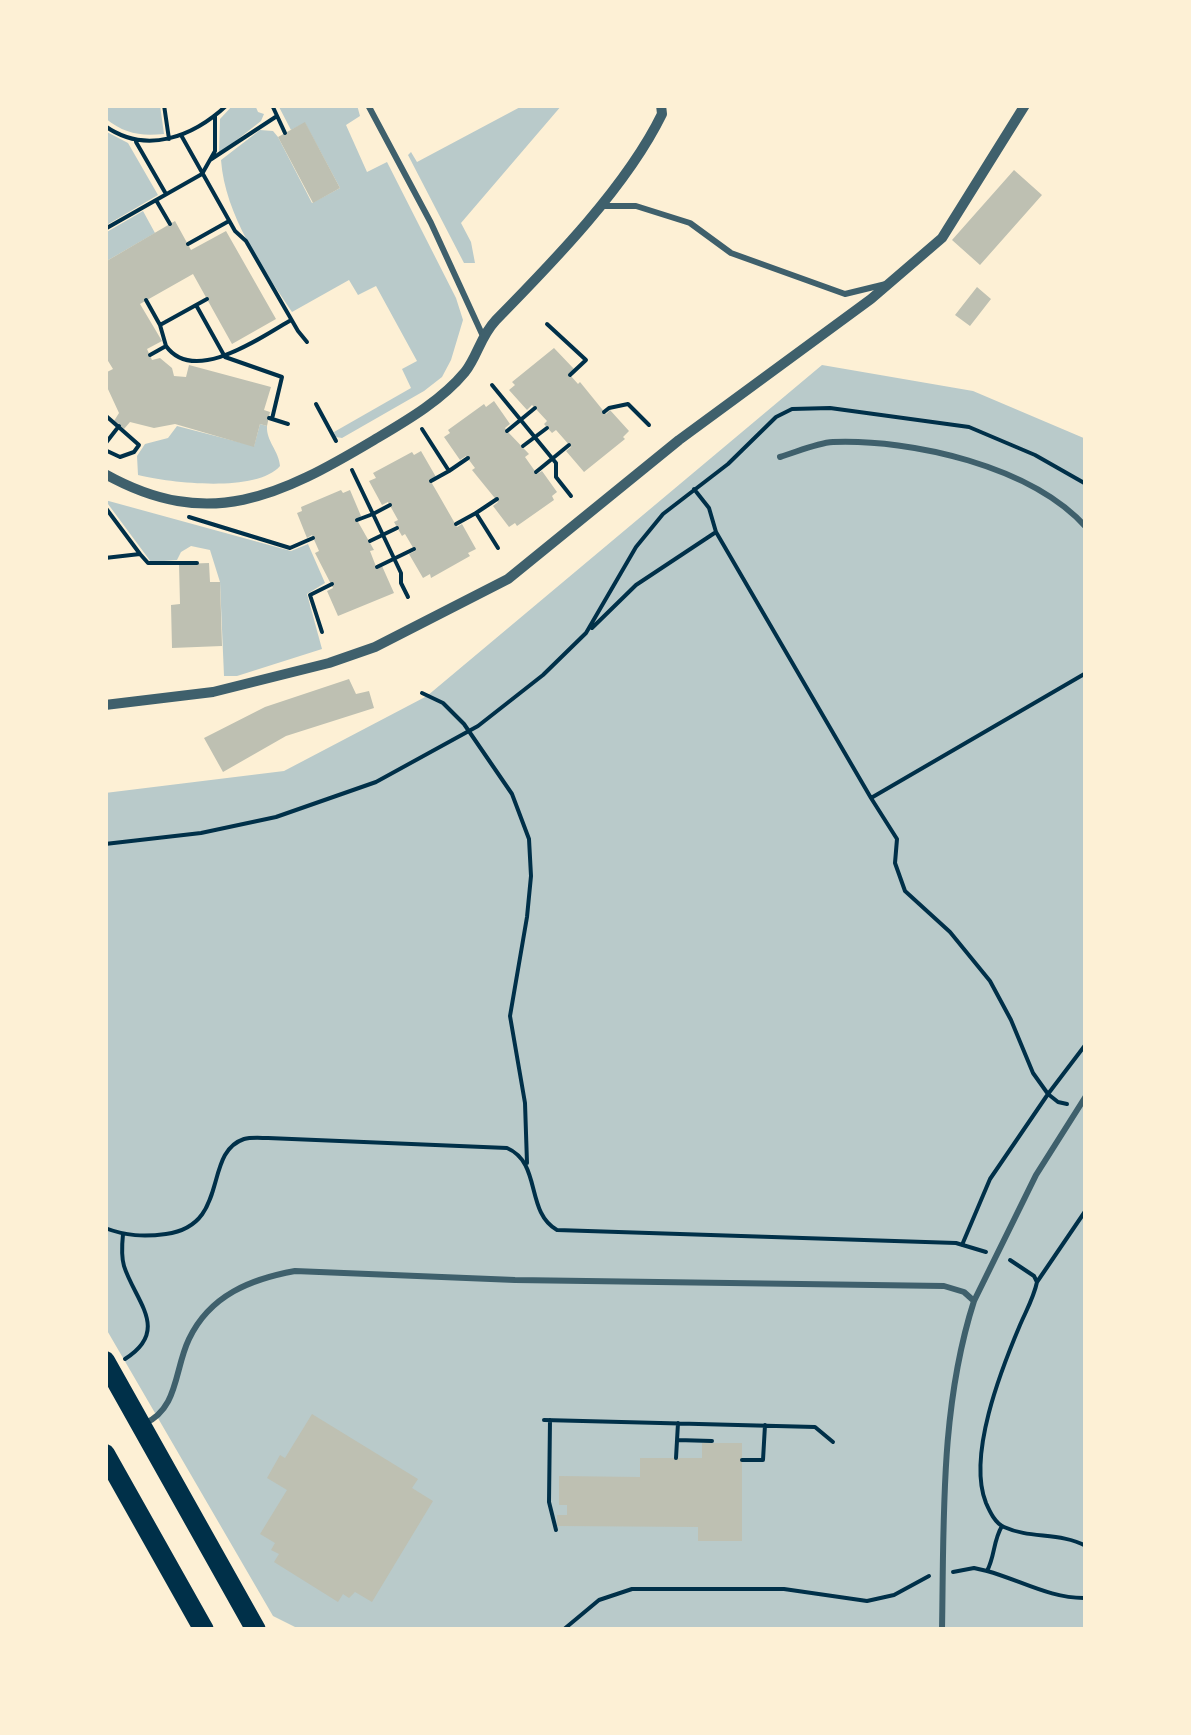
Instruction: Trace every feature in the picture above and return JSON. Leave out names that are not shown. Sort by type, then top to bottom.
[{"type":"highway","points":[[114,1361],[142,1425],[256,1630]]},
{"type":"highway","points":[[105,1454],[204,1630]]},
{"type":"street","points":[[105,474],[150,496],[196,505],[256,498],[294,486],[392,429],[437,399],[467,369],[482,334],[636,162],[662,114],[661,105]]},
{"type":"street","points":[[105,705],[213,692],[375,648],[508,579],[679,440],[889,284],[942,238],[1025,105]]},
{"type":"lane","points":[[368,105],[431,222],[482,334]]},
{"type":"lane","points":[[598,206],[636,206],[690,224],[731,253],[845,294],[889,284]]},
{"type":"lane","points":[[780,457],[829,442],[940,450],[1042,492],[1086,527]]},
{"type":"lane","points":[[942,1630],[949,1404],[959,1348],[994,1254],[1036,1175],[1086,1096]]},
{"type":"lane","points":[[142,1425],[156,1418],[170,1403],[190,1338],[227,1293],[263,1276],[296,1271],[514,1280],[944,1286],[964,1292],[974,1301]]},
{"type":"path","points":[[164,105],[169,139]]},
{"type":"path","points":[[105,126],[135,140],[169,139],[215,116],[227,105]]},
{"type":"path","points":[[272,105],[285,133]]},
{"type":"path","points":[[105,229],[202,174],[215,151],[215,116]]},
{"type":"path","points":[[210,160],[277,116]]},
{"type":"path","points":[[181,135],[229,220],[308,342]]},
{"type":"path","points":[[135,140],[166,194]]},
{"type":"path","points":[[156,200],[170,224]]},
{"type":"path","points":[[188,244],[229,220]]},
{"type":"path","points":[[160,325],[207,299]]},
{"type":"path","points":[[146,300],[166,346],[174,357],[190,361],[225,357],[291,320]]},
{"type":"path","points":[[196,305],[225,357],[282,378],[270,418],[288,424]]},
{"type":"path","points":[[547,324],[586,360],[570,375]]},
{"type":"path","points":[[150,355],[166,346]]},
{"type":"path","points":[[492,386],[553,460],[556,476],[571,496]]},
{"type":"path","points":[[316,404],[336,441]]},
{"type":"path","points":[[604,412],[628,404],[649,425]]},
{"type":"path","points":[[586,634],[636,547],[662,514],[728,464],[776,417],[804,407],[969,426],[1047,461],[1086,484]]},
{"type":"path","points":[[507,431],[535,408]]},
{"type":"path","points":[[105,415],[139,444],[134,452],[120,457],[105,447],[118,427]]},
{"type":"path","points":[[523,446],[547,428]]},
{"type":"path","points":[[422,430],[450,471]]},
{"type":"path","points":[[536,472],[569,445]]},
{"type":"path","points":[[431,481],[468,458]]},
{"type":"path","points":[[352,470],[384,535],[408,597]]},
{"type":"path","points":[[694,489],[709,508],[716,532],[897,839],[895,863],[904,891],[950,932],[990,981],[1033,1073],[1048,1094],[1078,1109]]},
{"type":"path","points":[[456,524],[497,499]]},
{"type":"path","points":[[357,520],[390,505]]},
{"type":"path","points":[[105,507],[148,563],[196,563]]},
{"type":"path","points":[[476,513],[498,548]]},
{"type":"path","points":[[184,516],[290,548],[314,538]]},
{"type":"path","points":[[370,541],[397,528]]},
{"type":"path","points":[[105,844],[201,833],[276,817],[376,782],[469,731],[543,675],[636,586],[716,532]]},
{"type":"path","points":[[376,567],[414,549]]},
{"type":"path","points":[[105,558],[140,554]]},
{"type":"path","points":[[322,632],[310,595],[332,584]]},
{"type":"path","points":[[871,798],[1086,673]]},
{"type":"path","points":[[422,694],[449,707],[469,731],[512,794],[529,839],[529,904],[510,1016],[525,1103],[527,1164],[549,1226],[557,1230],[962,1245],[1016,1262],[1037,1282]]},
{"type":"path","points":[[962,1245],[990,1179],[1086,1044]]},
{"type":"path","points":[[105,1228],[146,1237],[175,1233],[202,1217],[211,1203],[224,1159],[245,1138],[507,1148],[519,1153],[527,1164]]},
{"type":"path","points":[[1086,1210],[1037,1282],[1002,1370],[980,1463],[982,1492],[991,1514],[1002,1526],[1062,1536],[1086,1546]]},
{"type":"path","points":[[114,1361],[132,1354],[147,1332],[148,1318],[124,1266],[123,1234]]},
{"type":"path","points":[[556,1530],[549,1502],[547,1420],[815,1426],[833,1442]]},
{"type":"path","points":[[676,1458],[678,1423]]},
{"type":"path","points":[[742,1460],[764,1460],[765,1426]]},
{"type":"path","points":[[677,1440],[712,1441]]},
{"type":"path","points":[[987,1570],[1002,1526]]},
{"type":"path","points":[[958,1571],[987,1570],[1039,1590],[1086,1598]]},
{"type":"path","points":[[563,1630],[598,1600],[632,1589],[784,1589],[866,1601],[894,1595],[930,1575]]},
{"type":"shaded area","points":[[105,105],[160,105],[164,134],[140,134],[119,128],[105,118]]},
{"type":"shaded area","points":[[233,105],[255,105],[264,114],[261,121],[219,154],[220,119]]},
{"type":"shaded area","points":[[278,105],[357,105],[360,116],[346,125],[367,172],[387,162],[456,298],[463,320],[442,377],[342,438],[334,432],[411,388],[402,369],[417,361],[376,286],[358,295],[349,280],[292,312],[247,240],[230,201],[221,160],[260,130],[273,131],[278,137],[312,203],[340,188],[305,123],[291,130]]},
{"type":"shaded area","points":[[524,105],[562,105],[461,223],[471,242],[475,263],[464,263],[408,155],[411,152],[417,162]]},
{"type":"shaded area","points":[[105,131],[128,143],[158,195],[105,226]]},
{"type":"shaded area","points":[[143,211],[155,233],[105,262],[105,233]]},
{"type":"shaded area","points":[[822,365],[973,391],[1086,439],[1086,1630],[297,1628],[273,1616],[105,1327],[105,793],[284,771],[427,696]]},
{"type":"shaded area","points":[[260,424],[267,426],[280,466],[269,474],[253,480],[212,484],[138,475],[137,456],[145,444],[168,438],[177,426],[254,446]]},
{"type":"shaded area","points":[[105,500],[291,551],[308,544],[325,583],[307,594],[322,649],[237,676],[224,676],[220,582],[210,550],[191,546],[177,560],[151,562]]},
{"type":"building","points":[[305,122],[340,188],[313,203],[278,137]]},
{"type":"building","points":[[1014,170],[1042,195],[980,265],[952,240]]},
{"type":"building","points":[[175,221],[191,250],[226,231],[276,319],[232,344],[193,274],[140,304],[162,341],[147,349],[152,360],[160,358],[172,368],[174,376],[186,377],[189,365],[271,387],[264,410],[270,412],[267,426],[260,424],[254,447],[175,424],[154,428],[130,422],[124,429],[114,421],[119,413],[105,373],[113,369],[105,356],[105,262]]},
{"type":"building","points":[[977,287],[991,299],[970,326],[955,315]]},
{"type":"building","points":[[554,348],[574,369],[570,375],[578,384],[606,414],[610,410],[629,431],[625,439],[584,472],[566,451],[571,447],[556,430],[552,433],[532,405],[527,410],[509,390],[515,385],[512,382]]},
{"type":"building","points":[[494,401],[510,424],[505,428],[529,454],[525,457],[537,474],[542,471],[557,492],[552,496],[554,500],[517,526],[515,523],[509,527],[493,506],[498,502],[472,470],[475,468],[466,456],[460,460],[444,437],[484,404],[486,407]]},
{"type":"building","points":[[421,451],[436,477],[430,480],[457,527],[462,524],[476,549],[431,578],[430,574],[423,578],[409,554],[415,551],[394,522],[398,520],[388,502],[382,505],[369,481],[376,478],[373,473]]},
{"type":"building","points":[[350,490],[361,516],[357,520],[374,550],[370,551],[377,569],[382,566],[394,593],[338,616],[327,591],[333,588],[315,553],[319,551],[312,535],[307,538],[297,513],[302,511],[301,507]]},
{"type":"building","points":[[209,563],[210,582],[220,582],[222,646],[172,648],[171,605],[180,604],[179,564]]},
{"type":"building","points":[[349,679],[356,694],[369,691],[374,708],[286,736],[223,772],[204,738],[265,707]]},
{"type":"building","points":[[312,1414],[418,1479],[412,1488],[433,1501],[372,1602],[355,1592],[349,1598],[343,1594],[338,1602],[274,1562],[279,1554],[271,1550],[275,1543],[260,1534],[287,1490],[267,1478],[280,1455],[285,1458]]},
{"type":"building","points":[[702,1443],[742,1443],[742,1541],[698,1541],[698,1527],[557,1526],[557,1515],[567,1515],[567,1505],[559,1505],[559,1476],[640,1477],[640,1458],[702,1458]]}]
